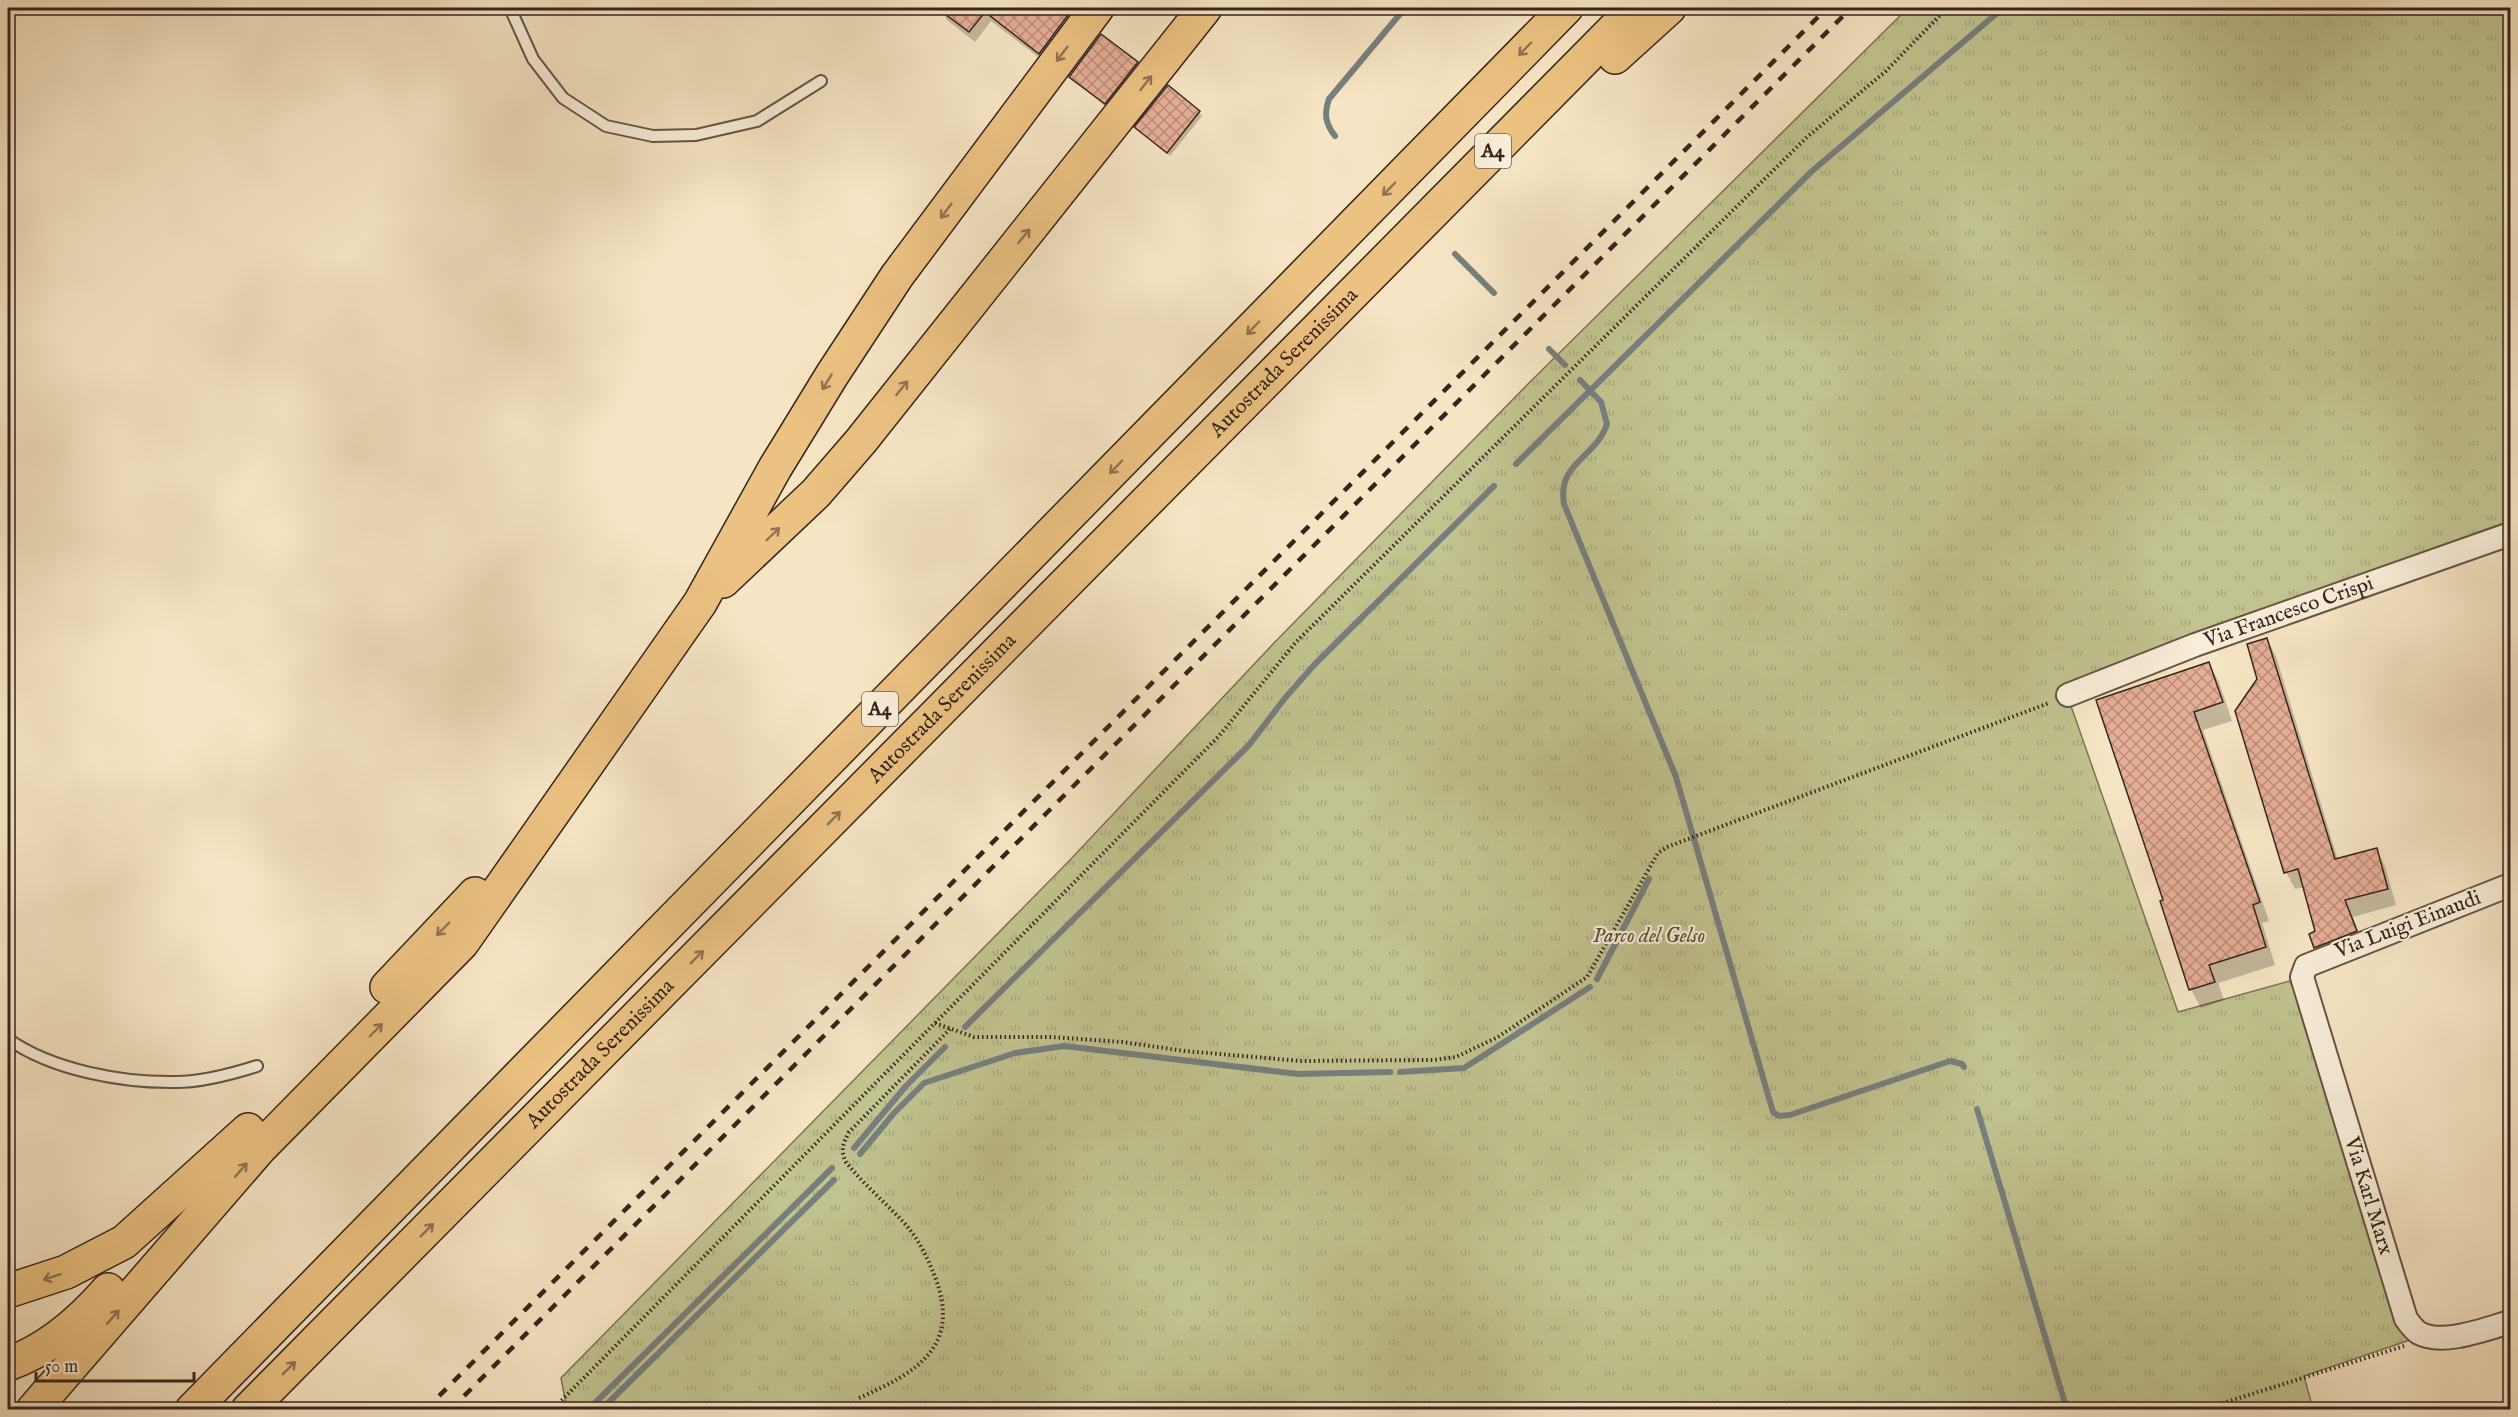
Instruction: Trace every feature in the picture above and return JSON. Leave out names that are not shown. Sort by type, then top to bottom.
[{"type":"highway","points":[[33,1410],[260,1148],[462,943],[700,603],[781,459],[832,375],[897,276],[1097,8]]},
{"type":"highway","points":[[700,603],[816,493],[861,441],[1205,8]]},
{"type":"highway","name":"Autostrada Serenissima","points":[[192,1410],[1566,8]]},
{"type":"highway","name":"Autostrada Serenissima","points":[[248,1410],[1635,8]]},
{"type":"highway","points":[[1351,295],[1669,8]]},
{"type":"highway","points":[[8,1364],[32,1356],[84,1318],[248,1130],[555,810]]},
{"type":"highway","points":[[8,1291],[66,1272],[124,1242],[248,1130]]},
{"type":"street","name":"Via Francesco Crispi","points":[[2068,695],[2195,645],[2511,534]]},
{"type":"street","name":"Via Luigi Einaudi","points":[[2306,966],[2511,885]]},
{"type":"street","name":"Via Karl Marx","points":[[2306,966],[2302,976],[2406,1319],[2416,1331],[2423,1334]]},
{"type":"street","points":[[2423,1334],[2430,1338],[2445,1338],[2511,1322]]},
{"type":"lane","points":[[510,8],[533,59],[563,98],[606,126],[653,136],[696,135],[757,121],[821,81]]},
{"type":"lane","points":[[8,1039],[16,1045],[67,1067],[121,1078],[177,1082],[233,1074],[257,1066]]},
{"type":"path","points":[[552,1410],[1220,736],[1296,642],[1806,138],[1886,71],[1947,8]]},
{"type":"path","points":[[935,1023],[974,1037],[1087,1039],[1185,1051],[1301,1061],[1456,1058],[1498,1037],[1587,977],[1596,965],[1658,853],[1683,839],[2068,695]]},
{"type":"path","points":[[859,1398],[888,1385],[915,1367],[933,1351],[943,1331],[945,1311],[939,1287],[920,1245],[908,1227],[846,1162],[841,1150],[849,1132],[950,1029]]},
{"type":"path","points":[[2201,1410],[2420,1341],[2423,1334]]},
{"type":"green space","name":"Parco del Gelso","points":[[1908,8],[2510,8],[2510,521],[2243,616],[2064,686],[2178,1012],[2297,979],[2410,1340],[2304,1376],[2313,1409],[567,1410],[561,1378],[1070,860],[1273,644],[1529,383]]},
{"type":"building","points":[[937,8],[1067,8],[1071,11],[1039,54],[985,12],[969,32]]},
{"type":"building","points":[[1101,34],[1138,62],[1105,104],[1069,77]]},
{"type":"building","points":[[1168,85],[1200,111],[1167,153],[1134,127]]},
{"type":"building","points":[[2267,638],[2335,859],[2377,848],[2388,889],[2345,900],[2357,931],[2314,948],[2309,934],[2315,931],[2298,869],[2284,873],[2235,711],[2257,679],[2247,644]]},
{"type":"building","points":[[2209,662],[2223,702],[2194,712],[2260,902],[2253,905],[2266,947],[2209,965],[2215,982],[2189,990],[2160,901],[2163,900],[2096,700]]},
{"type":"waterway","points":[[1335,136],[1326,118],[1329,99],[1405,8]]},
{"type":"waterway","points":[[1516,464],[1811,172],[2003,8]]},
{"type":"waterway","points":[[1455,254],[1494,293]]},
{"type":"waterway","points":[[1549,349],[1565,365]]},
{"type":"waterway","points":[[1580,380],[1601,402],[1607,424],[1595,445],[1572,469],[1566,479],[1563,490],[1564,504],[1676,777],[1773,1112],[1779,1116],[1790,1115],[1950,1061],[1962,1064],[1964,1067]]},
{"type":"waterway","points":[[965,1027],[1249,745],[1315,664],[1494,486]]},
{"type":"waterway","points":[[1597,979],[1649,879]]},
{"type":"waterway","points":[[1400,1072],[1464,1068],[1590,987]]},
{"type":"waterway","points":[[860,1154],[894,1113],[924,1083],[1015,1053],[1064,1046],[1298,1074],[1390,1072]]},
{"type":"waterway","points":[[854,1148],[906,1086],[945,1047]]},
{"type":"waterway","points":[[1977,1109],[2067,1410]]},
{"type":"waterway","points":[[588,1410],[832,1168]]},
{"type":"waterway","points":[[601,1410],[834,1180]]},
{"type":"railway","points":[[425,1410],[1827,8]]},
{"type":"railway","points":[[450,1410],[1851,8]]}]
